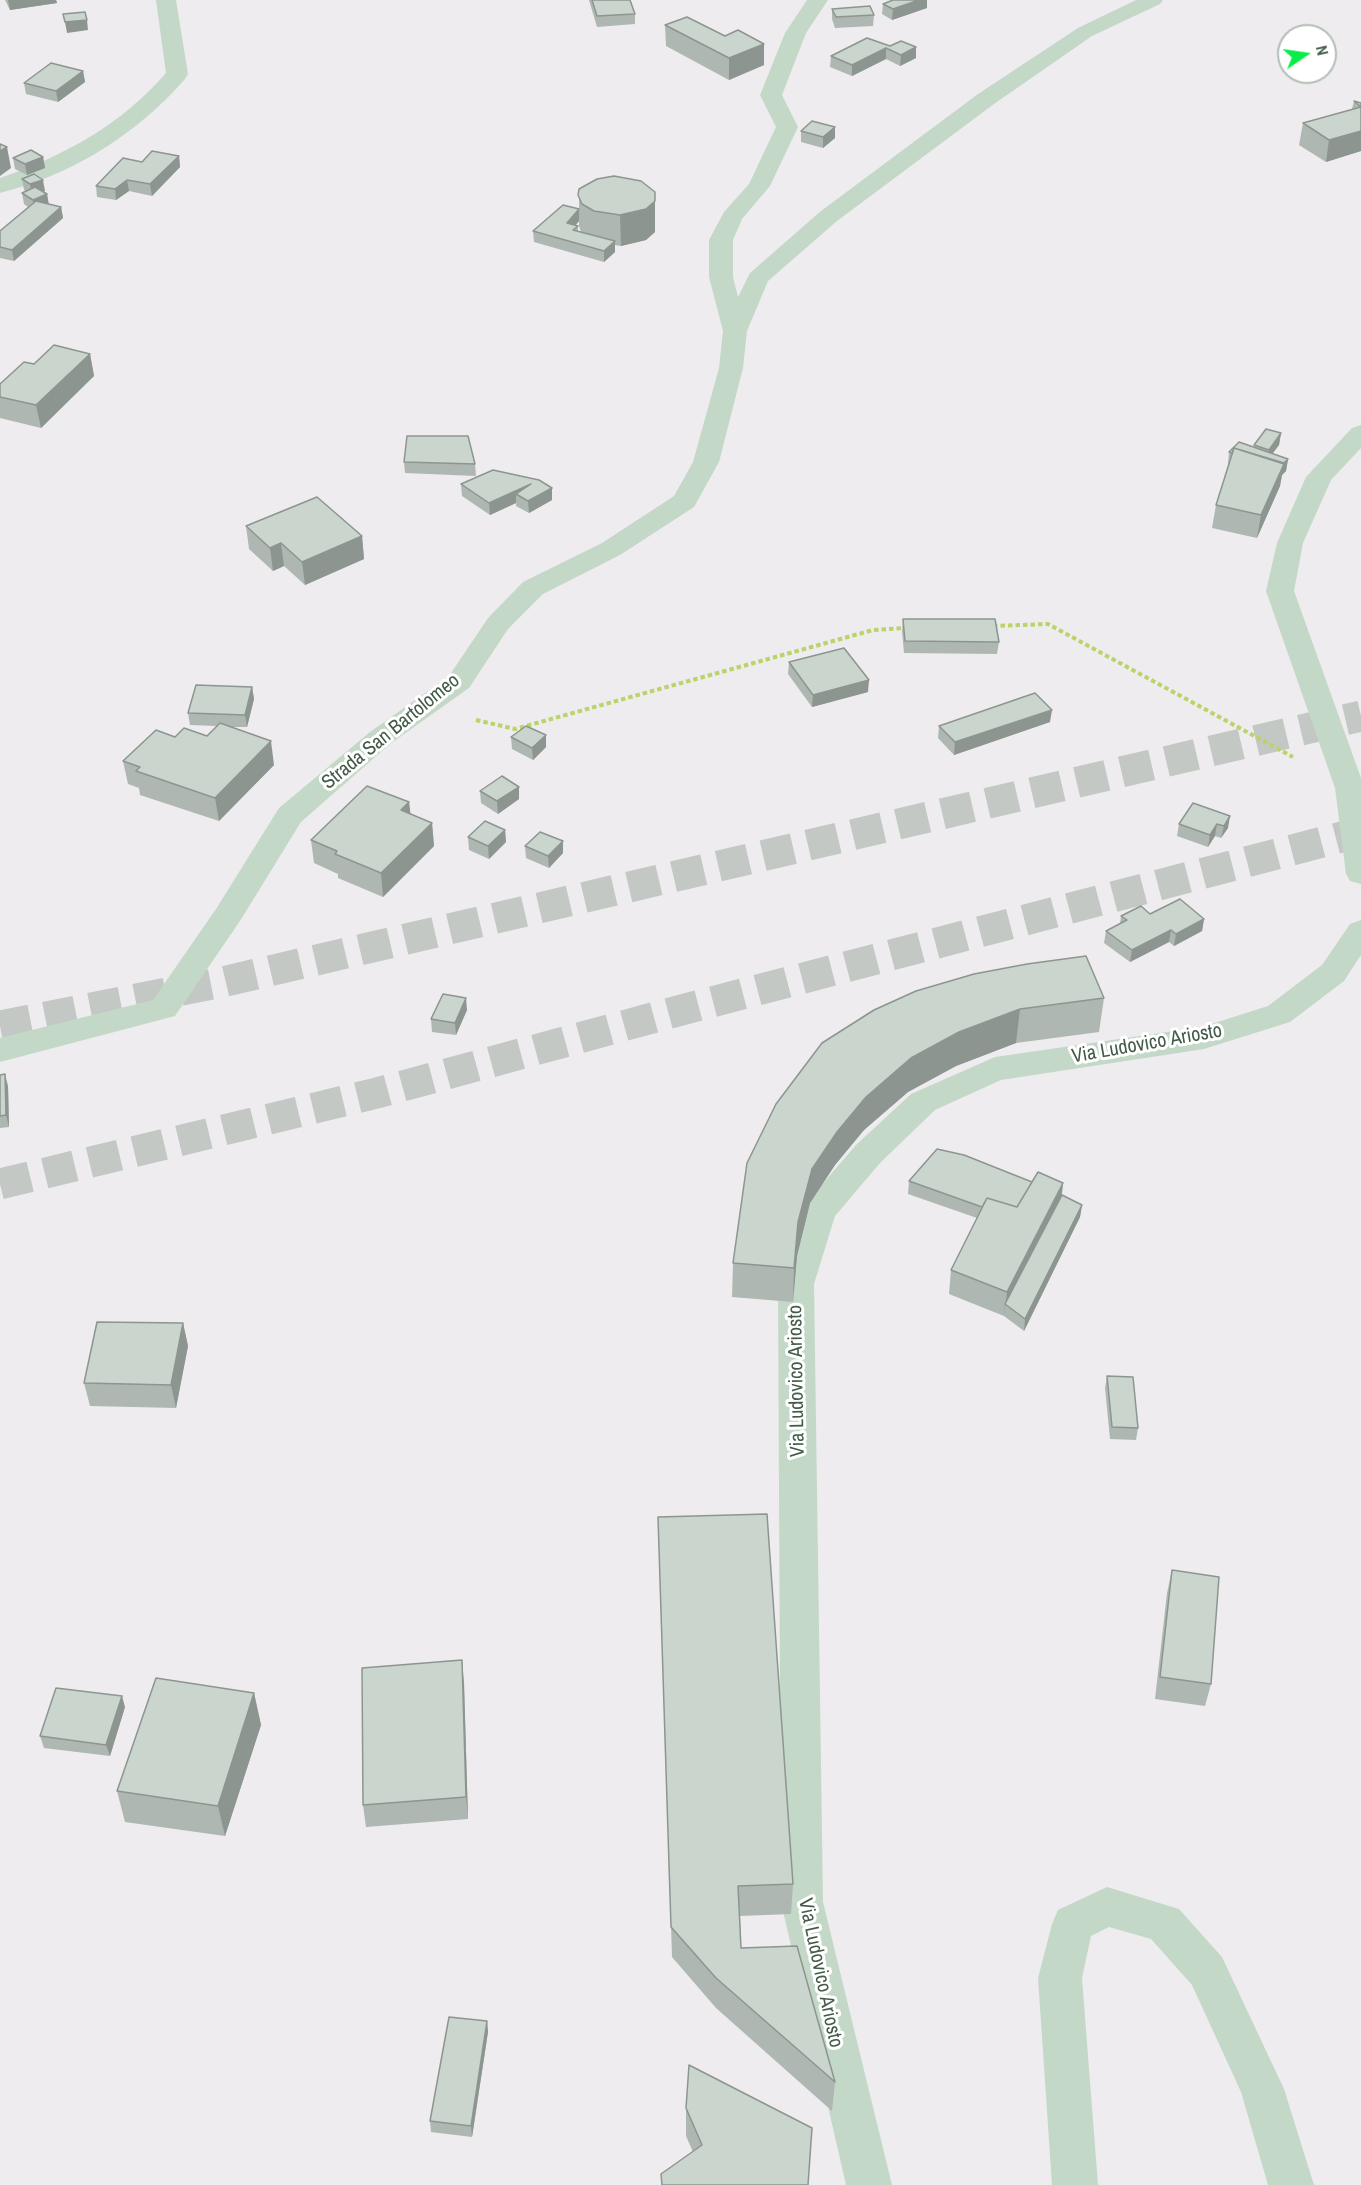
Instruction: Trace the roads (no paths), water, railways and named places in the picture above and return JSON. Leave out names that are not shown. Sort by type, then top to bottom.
[{"type":"street","points":[[0,186],[45,171],[115,134],[158,99],[177,74],[166,0]]},
{"type":"street","name":"Strada San Bartolomeo","points":[[0,1050],[164,1008],[229,914],[290,815],[336,773],[459,682],[498,624],[533,588],[611,549],[684,501],[706,462],[731,368],[735,331],[721,278],[721,240],[732,217],[759,186],[787,127],[771,95],[803,17],[818,0]]},
{"type":"street","points":[[735,331],[759,278],[828,216],[986,99],[1085,32],[1153,0]]},
{"type":"street","points":[[1361,433],[1319,477],[1290,543],[1280,591],[1350,788],[1361,874]]},
{"type":"street","name":"Via Ludovico Ariosto","points":[[869,2185],[802,1902],[796,1284],[819,1211],[868,1154],[923,1102],[995,1069],[1204,1038],[1279,1014],[1333,973],[1361,931]]},
{"type":"street","points":[[1075,2185],[1060,1978],[1073,1924],[1107,1907],[1164,1923],[1207,1971],[1262,2089],[1291,2185]]},
{"type":"tunnel","points":[[0,1026],[218,983],[1361,716]]},
{"type":"tunnel","points":[[0,1184],[377,1093],[689,1008],[1361,832]]}]
